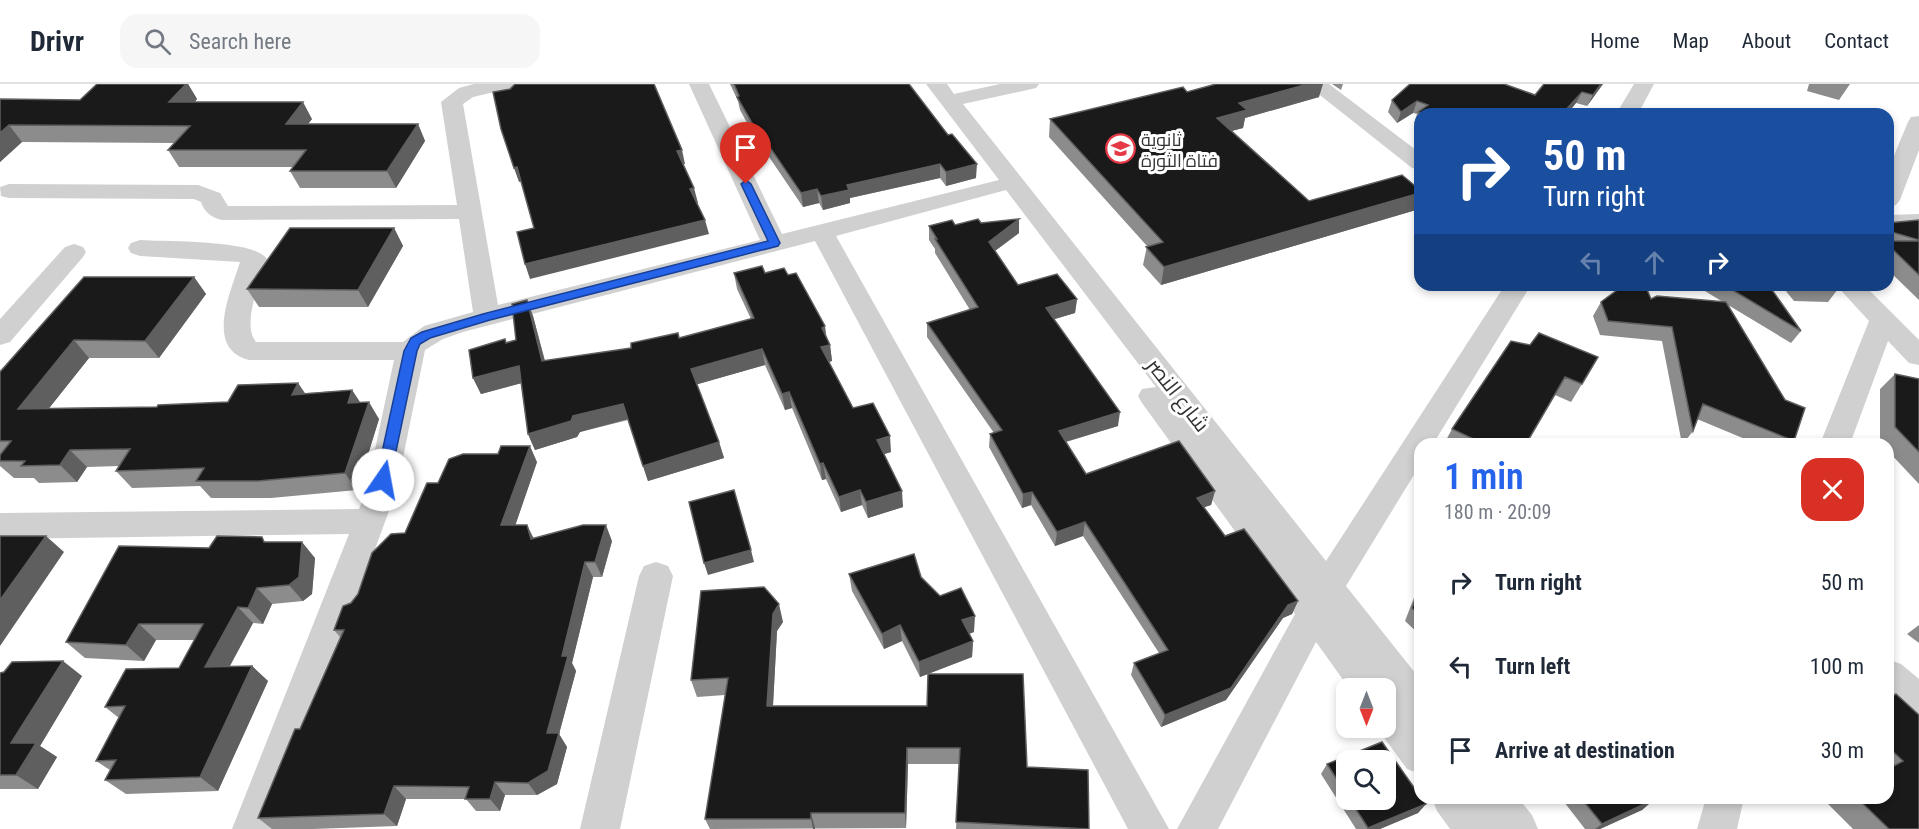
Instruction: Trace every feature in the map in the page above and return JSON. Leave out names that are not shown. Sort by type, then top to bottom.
[{"type":"street","points":[[487,317],[452,102],[466,92],[504,84]]},
{"type":"street","points":[[699,84],[774,243]]},
{"type":"street","name":"شارع النصر","points":[[914,84],[1321,601],[1414,700]]},
{"type":"street","points":[[942,92],[1029,84]]},
{"type":"street","points":[[1316,84],[1414,158]]},
{"type":"street","points":[[1630,108],[1644,84]]},
{"type":"street","name":"شارع النصر","points":[[942,92],[1321,601],[1364,678]]},
{"type":"street","points":[[1894,185],[1919,125]]},
{"type":"street","points":[[252,829],[381,492],[410,351],[416,341],[426,335],[487,317],[997,188]]},
{"type":"street","points":[[9,191],[198,192],[212,198],[214,206],[222,213],[470,212]]},
{"type":"street","points":[[1894,222],[1919,221]]},
{"type":"street","points":[[822,232],[1149,829]]},
{"type":"street","points":[[140,248],[241,253],[254,259],[236,320],[238,338],[249,351],[410,351]]},
{"type":"street","points":[[0,336],[74,252]]},
{"type":"street","points":[[1423,438],[1514,291]]},
{"type":"street","points":[[1855,291],[1919,356]]},
{"type":"street","points":[[1837,438],[1882,320]]},
{"type":"street","points":[[1197,829],[1321,601],[1414,452]]},
{"type":"street","points":[[0,526],[371,521]]},
{"type":"street","points":[[600,829],[656,576]]},
{"type":"street","points":[[1894,680],[1919,701]]},
{"type":"street","points":[[1396,724],[1414,748]]},
{"type":"street","points":[[1455,804],[1474,829]]},
{"type":"street","points":[[1498,804],[1518,829]]},
{"type":"street","points":[[1717,829],[1723,804]]},
{"type":"building","points":[[97,84],[186,84],[169,102],[303,102],[286,124],[418,124],[387,171],[290,171],[306,150],[168,150],[190,126],[9,125],[0,133],[0,99],[80,100]]},
{"type":"building","points":[[515,84],[654,84],[682,150],[677,151],[694,188],[690,189],[705,220],[525,264],[517,232],[534,228],[517,167],[514,168],[501,129],[493,92],[510,89]]},
{"type":"building","points":[[734,84],[909,84],[948,135],[952,134],[977,164],[946,172],[940,164],[847,185],[849,190],[821,196],[817,189],[801,193],[761,134],[759,135],[737,97],[739,96]]},
{"type":"building","points":[[1216,84],[1308,84],[1239,103],[1247,110],[1217,118],[1309,201],[1402,175],[1414,185],[1414,195],[1164,267],[1146,247],[1163,242],[1050,119],[1183,87],[1187,92]]},
{"type":"building","points":[[1410,84],[1504,84],[1535,95],[1544,84],[1601,84],[1593,95],[1582,92],[1567,108],[1424,108],[1428,105],[1417,101],[1401,112],[1392,100]]},
{"type":"building","points":[[978,219],[981,223],[1019,219],[989,242],[1018,285],[1057,274],[1077,299],[1046,308],[1120,412],[1059,431],[1086,474],[1179,441],[1215,491],[1197,498],[1225,536],[1244,529],[1298,601],[1288,605],[1231,688],[1165,715],[1134,663],[1168,650],[1085,522],[1057,532],[1032,492],[1023,494],[990,434],[1002,430],[927,323],[978,307],[929,226],[952,220],[955,225]]},
{"type":"building","points":[[1919,220],[1919,240],[1894,233],[1894,222]]},
{"type":"building","points":[[290,228],[394,228],[358,290],[247,289]]},
{"type":"building","points":[[1894,241],[1919,241],[1919,275],[1894,251]]},
{"type":"building","points":[[762,266],[765,273],[784,268],[788,275],[796,273],[825,326],[822,328],[830,345],[821,347],[853,408],[873,403],[890,436],[877,440],[902,491],[866,502],[860,490],[839,497],[823,463],[820,464],[789,392],[782,394],[762,349],[691,369],[719,442],[643,466],[623,404],[573,416],[571,421],[528,434],[519,366],[473,378],[469,350],[505,339],[506,343],[516,340],[512,304],[527,300],[542,361],[631,348],[631,343],[678,333],[679,338],[754,318],[734,273]]},
{"type":"building","points":[[84,277],[194,277],[145,341],[74,340],[18,409],[157,407],[158,405],[228,402],[238,385],[298,383],[292,395],[352,390],[348,403],[369,402],[345,473],[258,481],[196,481],[204,468],[116,471],[130,449],[70,450],[60,465],[21,466],[25,461],[0,461],[0,455],[11,441],[0,441],[0,372]]},
{"type":"building","points":[[1616,291],[1648,291],[1651,299],[1657,296],[1726,302],[1785,400],[1805,408],[1795,438],[1787,438],[1703,404],[1693,431],[1672,327],[1608,321],[1601,302]]},
{"type":"building","points":[[1734,291],[1773,291],[1801,331]]},
{"type":"building","points":[[1539,333],[1598,357],[1582,384],[1565,377],[1529,438],[1471,438],[1452,429],[1511,341],[1530,345]]},
{"type":"building","points":[[1895,374],[1919,379],[1919,452],[1895,427]]},
{"type":"building","points":[[501,446],[530,446],[501,525],[527,525],[531,539],[583,525],[606,525],[595,562],[585,562],[562,656],[568,656],[547,733],[559,733],[548,771],[528,783],[495,782],[490,799],[465,799],[469,787],[394,786],[384,814],[258,818],[295,729],[300,729],[344,630],[334,630],[343,606],[351,603],[358,594],[372,553],[391,534],[405,533],[427,483],[438,483],[449,459],[463,454],[498,454]]},
{"type":"building","points":[[734,490],[751,550],[704,563],[689,502]]},
{"type":"building","points":[[0,536],[46,536],[0,600]]},
{"type":"building","points":[[217,536],[262,537],[264,542],[302,542],[299,577],[289,585],[257,588],[248,608],[238,607],[205,667],[252,666],[200,777],[105,780],[116,760],[96,761],[125,706],[105,707],[126,669],[179,668],[203,624],[139,624],[126,645],[66,642],[119,546],[209,548]]},
{"type":"building","points":[[914,554],[921,577],[940,596],[961,588],[975,616],[962,620],[973,641],[919,662],[900,625],[882,634],[849,574]]},
{"type":"building","points":[[764,587],[779,604],[773,614],[767,706],[927,706],[928,674],[1023,674],[1027,767],[1088,770],[1089,829],[956,822],[960,748],[907,748],[905,813],[811,813],[811,819],[705,819],[728,678],[691,680],[701,591]]},
{"type":"building","points":[[63,661],[11,743],[36,743],[16,775],[0,775],[0,673],[4,672],[12,662]]},
{"type":"building","points":[[1896,694],[1919,715],[1919,829],[1889,829],[1863,804],[1894,804],[1894,766],[1903,761],[1894,753],[1894,695]]},
{"type":"building","points":[[1382,742],[1388,750],[1362,750]]},
{"type":"building","points":[[1336,760],[1336,778],[1327,764]]},
{"type":"building","points":[[1396,762],[1414,787],[1414,804],[1426,804],[1368,828],[1356,810],[1396,810]]},
{"type":"building","points":[[1586,804],[1644,804],[1602,824]]},
{"type":"place","name":"ثانوية فتاة الثورة","points":[[1120,149]]},
{"type":"route","points":[[383,480],[410,351],[416,341],[426,335],[487,317],[774,243],[746,184]]}]
